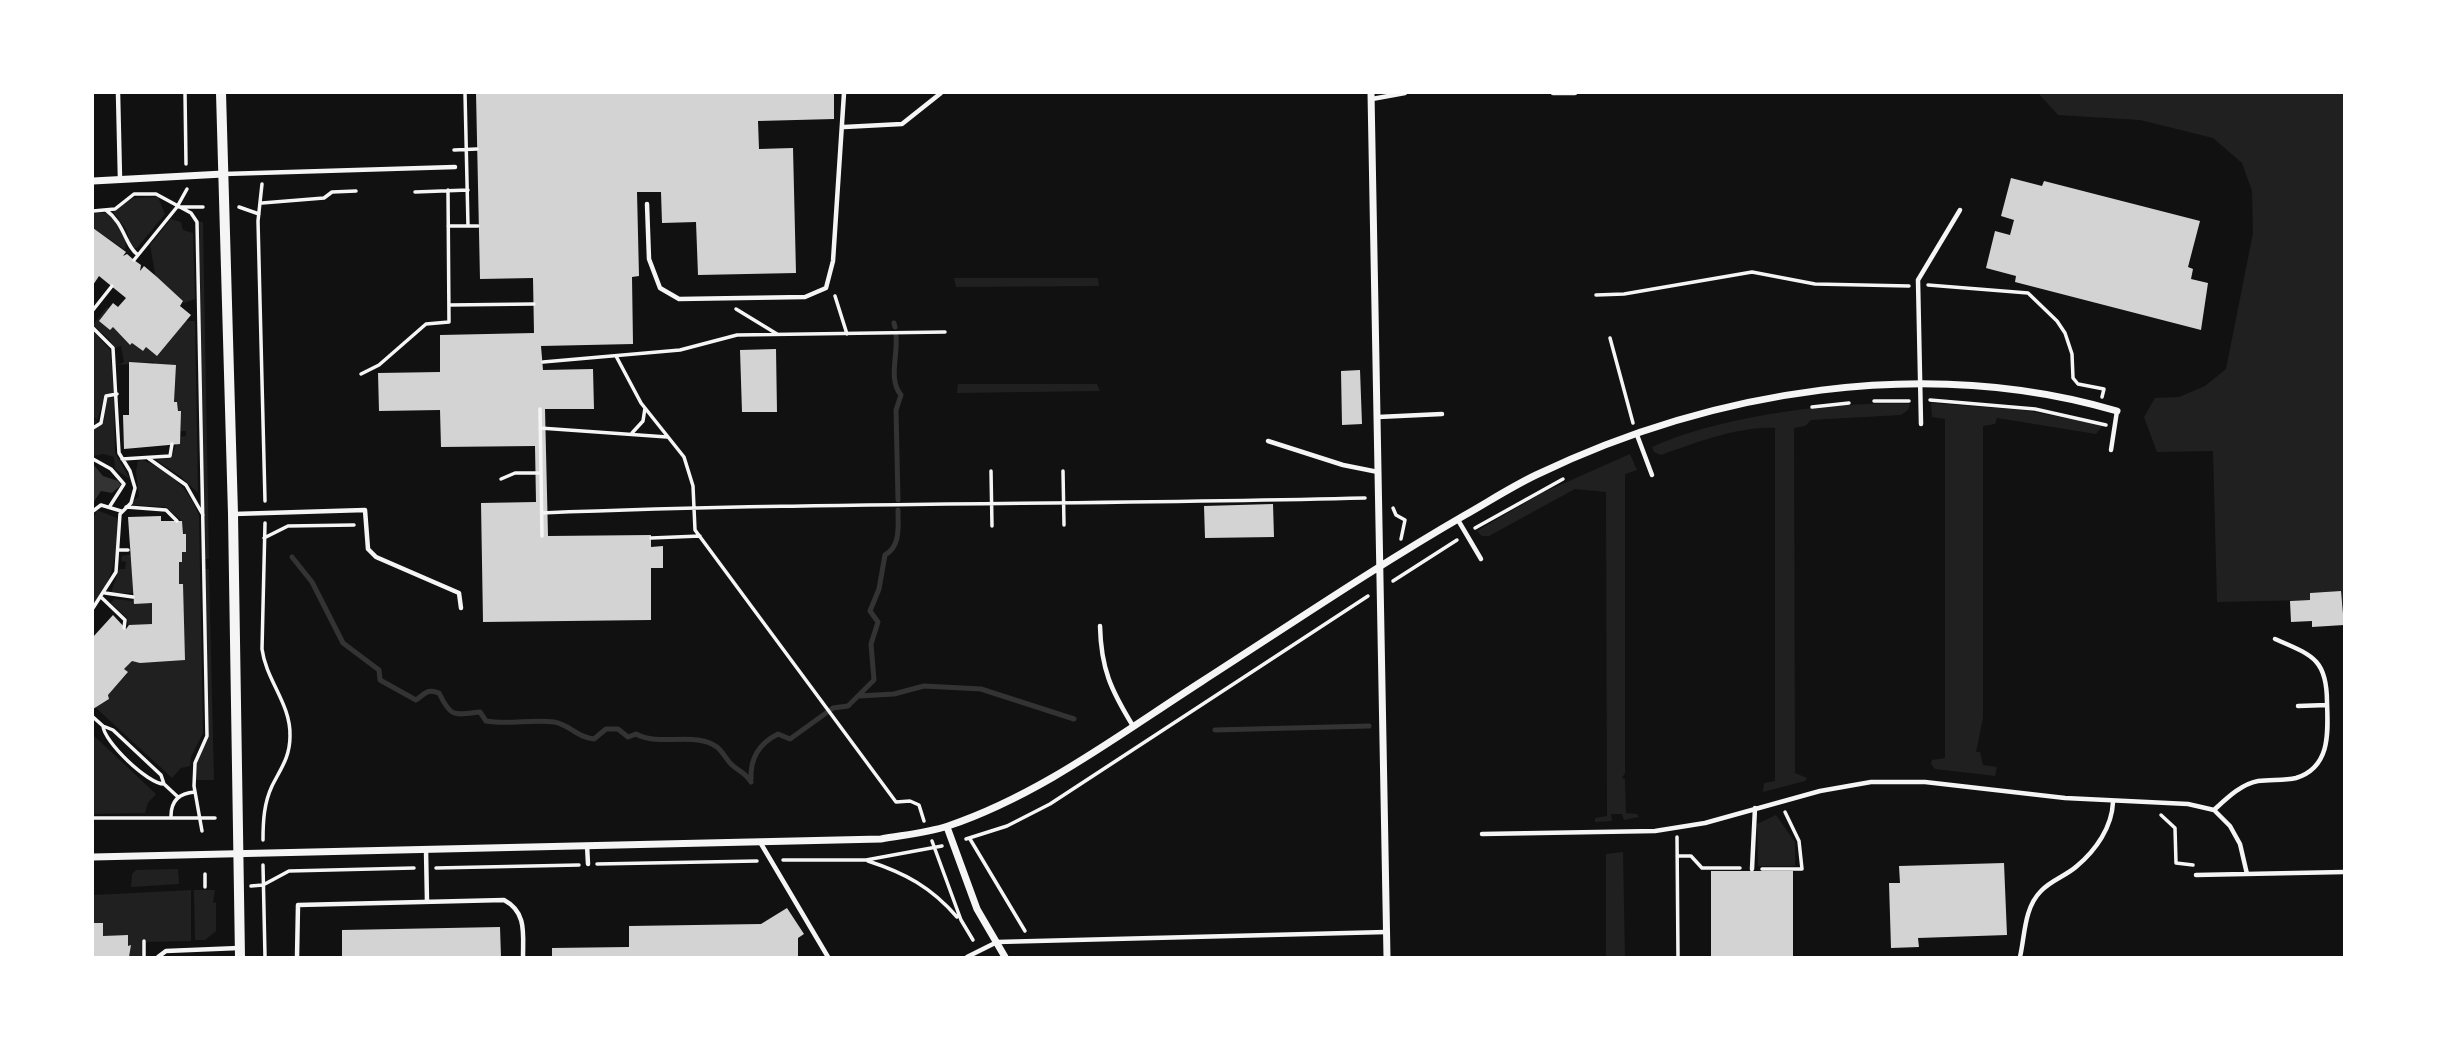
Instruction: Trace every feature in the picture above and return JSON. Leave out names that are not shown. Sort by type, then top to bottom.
[{"type":"street","points":[[221,93],[233,514],[240,953]]},
{"type":"street","points":[[1371,96],[1387,957]]},
{"type":"street","points":[[93,181],[223,174]]},
{"type":"street","points":[[93,858],[881,839],[947,827],[1044,784],[1381,566],[1534,476],[1637,434],[1725,408],[1830,388],[1921,384],[2028,391],[2117,411]]},
{"type":"street","points":[[947,827],[977,909],[1005,957]]},
{"type":"lane","points":[[118,93],[120,180]]},
{"type":"lane","points":[[648,204],[649,259],[660,288],[678,299],[805,297],[826,288],[833,261],[844,127],[844,93]]},
{"type":"lane","points":[[844,127],[902,124],[941,93]]},
{"type":"lane","points":[[1371,96],[1405,93]]},
{"type":"lane","points":[[1553,93],[1575,93]]},
{"type":"lane","points":[[223,174],[454,167]]},
{"type":"lane","points":[[1921,424],[1918,280],[1960,210]]},
{"type":"lane","points":[[2111,450],[2117,411]]},
{"type":"lane","points":[[1378,416],[1442,414]]},
{"type":"lane","points":[[1637,434],[1652,475]]},
{"type":"lane","points":[[1268,441],[1343,465],[1379,472]]},
{"type":"lane","points":[[233,514],[365,510],[369,549],[376,557],[459,593],[461,607]]},
{"type":"lane","points":[[1458,520],[1481,559]]},
{"type":"lane","points":[[1100,626],[1101,653],[1110,687],[1133,726]]},
{"type":"lane","points":[[2214,810],[2232,794],[2256,781],[2294,779],[2320,763],[2328,737],[2327,676],[2319,663],[2275,639]]},
{"type":"lane","points":[[2298,706],[2327,705]]},
{"type":"lane","points":[[1482,834],[1655,831],[1705,823],[1820,790],[1871,782],[1957,784],[2113,802],[2188,804],[2214,810],[2230,826],[2240,844],[2247,874]]},
{"type":"lane","points":[[2020,957],[2027,915],[2039,892],[2076,867],[2092,850],[2107,830],[2113,802]]},
{"type":"lane","points":[[1752,869],[1755,808]]},
{"type":"lane","points":[[760,842],[828,957]]},
{"type":"lane","points":[[587,845],[588,864]]},
{"type":"lane","points":[[425,849],[427,902]]},
{"type":"lane","points":[[2196,875],[2344,872]]},
{"type":"lane","points":[[297,957],[298,905],[504,900],[514,905],[523,918],[523,957]]},
{"type":"lane","points":[[967,957],[997,942],[1386,932]]},
{"type":"lane","points":[[158,957],[166,951],[240,953]]},
{"type":"path","points":[[185,93],[186,167]]},
{"type":"path","points":[[465,93],[468,226]]},
{"type":"path","points":[[454,150],[477,149]]},
{"type":"path","points":[[134,260],[177,206],[187,189]]},
{"type":"path","points":[[361,374],[379,365],[426,324],[449,322],[448,190]]},
{"type":"path","points":[[415,192],[468,190]]},
{"type":"path","points":[[262,203],[324,198],[332,192],[356,191]]},
{"type":"path","points":[[93,211],[120,206],[134,194],[162,195],[191,213],[197,222],[207,736],[195,763],[195,792],[201,831]]},
{"type":"path","points":[[177,206],[203,207]]},
{"type":"path","points":[[237,207],[260,214]]},
{"type":"path","points":[[106,210],[120,222],[130,246],[138,255]]},
{"type":"path","points":[[448,226],[478,226]]},
{"type":"path","points":[[1596,295],[1624,294],[1752,272],[1815,284],[1918,285],[2028,293],[2057,321],[2065,333],[2071,354],[2073,378],[2078,384],[2104,389],[2100,406]]},
{"type":"path","points":[[828,281],[847,334]]},
{"type":"path","points":[[93,310],[112,286]]},
{"type":"path","points":[[717,298],[779,335]]},
{"type":"path","points":[[449,305],[534,304]]},
{"type":"path","points":[[93,328],[113,348],[120,418],[119,453],[135,488],[122,512],[116,572],[102,598],[93,608]]},
{"type":"path","points":[[543,362],[680,350],[724,336],[945,332]]},
{"type":"path","points":[[1610,338],[1637,434]]},
{"type":"path","points":[[615,356],[645,408],[669,437],[690,471],[695,530],[846,733]]},
{"type":"path","points":[[93,428],[101,423],[106,396],[117,394]]},
{"type":"path","points":[[1862,402],[1921,400],[2035,409],[2115,427]]},
{"type":"path","points":[[1807,407],[1851,403]]},
{"type":"path","points":[[632,434],[643,421],[645,408]]},
{"type":"path","points":[[540,410],[542,536]]},
{"type":"path","points":[[540,428],[669,437]]},
{"type":"path","points":[[122,459],[170,456],[172,444]]},
{"type":"path","points":[[148,458],[186,485],[203,517]]},
{"type":"path","points":[[93,459],[111,469],[124,484],[110,506]]},
{"type":"path","points":[[991,471],[992,526]]},
{"type":"path","points":[[1063,471],[1064,525]]},
{"type":"path","points":[[501,479],[515,473],[541,473]]},
{"type":"path","points":[[250,886],[263,885],[289,871],[866,860],[970,838],[1007,825],[1050,804],[1466,534],[1573,474]]},
{"type":"path","points":[[542,513],[695,507],[991,503],[1063,505],[1380,498]]},
{"type":"path","points":[[93,511],[97,505],[110,506],[122,512]]},
{"type":"path","points":[[1392,506],[1396,515],[1405,520],[1394,573],[1397,578]]},
{"type":"path","points":[[126,508],[166,510],[177,521]]},
{"type":"path","points":[[264,538],[288,526],[366,525]]},
{"type":"path","points":[[651,538],[700,536]]},
{"type":"path","points":[[119,550],[128,550]]},
{"type":"path","points":[[105,593],[133,597]]},
{"type":"path","points":[[102,598],[126,622],[124,628]]},
{"type":"path","points":[[93,717],[113,730],[161,775],[164,784],[178,797]]},
{"type":"path","points":[[103,726],[105,737],[141,772],[154,783],[164,784]]},
{"type":"path","points":[[171,816],[171,806],[178,797],[195,792]]},
{"type":"path","points":[[1755,818],[1790,808]]},
{"type":"path","points":[[2160,814],[2170,820],[2175,828],[2176,863],[2192,863],[2196,875]]},
{"type":"path","points":[[93,818],[215,818]]},
{"type":"path","points":[[1678,957],[1677,837],[1690,834]]},
{"type":"path","points":[[970,838],[1031,942]]},
{"type":"path","points":[[263,852],[265,957]]},
{"type":"path","points":[[866,860],[907,874],[961,920]]},
{"type":"path","points":[[205,874],[205,887]]},
{"type":"path","points":[[144,942],[144,957]]},
{"type":"shaded area","points":[[2038,93],[2344,93],[2344,603],[2341,603],[2340,591],[2310,593],[2310,600],[2217,602],[2213,451],[2157,452],[2144,417],[2155,398],[2179,397],[2205,386],[2226,369],[2253,233],[2252,191],[2242,163],[2213,138],[2140,120],[2058,115]]},
{"type":"shaded area","points":[[158,197],[165,214],[137,248],[132,248],[126,229],[113,212],[133,198]]},
{"type":"shaded area","points":[[93,213],[107,213],[115,221],[124,235],[125,250],[93,228]]},
{"type":"shaded area","points":[[171,219],[181,222],[183,230],[193,233],[195,299],[184,303],[156,279],[150,245]]},
{"type":"shaded area","points":[[199,222],[203,222],[209,559],[205,559]]},
{"type":"shaded area","points":[[954,278],[1098,278],[1099,286],[956,287]]},
{"type":"shaded area","points":[[107,307],[109,309],[99,321],[113,327],[130,345],[132,343],[142,351],[146,347],[157,356],[185,321],[195,321],[198,493],[180,476],[156,460],[171,458],[179,437],[186,436],[186,431],[181,431],[177,402],[174,402],[176,365],[154,366],[154,362],[118,365],[124,362],[121,346],[114,348],[109,339],[93,325]]},
{"type":"shaded area","points":[[93,331],[110,350],[114,393],[105,395],[97,420],[93,416]]},
{"type":"shaded area","points":[[958,384],[1097,384],[1100,391],[957,393]]},
{"type":"shaded area","points":[[114,397],[115,453],[130,479],[115,469],[114,457],[104,454],[93,456],[94,430],[104,421],[107,398]]},
{"type":"shaded area","points":[[1931,403],[2023,410],[2103,425],[2096,434],[1997,418],[1995,424],[1983,426],[1983,718],[1976,752],[1980,752],[1983,765],[1997,767],[1995,776],[1935,769],[1931,764],[1932,760],[1945,758],[1945,419],[1932,417]]},
{"type":"shaded area","points":[[1910,404],[1908,410],[1901,415],[1811,420],[1805,426],[1794,428],[1795,773],[1807,778],[1805,781],[1763,792],[1764,783],[1775,781],[1775,428],[1732,432],[1661,455],[1654,452],[1652,447],[1711,427],[1779,413],[1848,405]]},
{"type":"shaded area","points":[[1630,454],[1637,470],[1625,474],[1625,773],[1622,778],[1625,779],[1626,813],[1637,814],[1639,817],[1624,820],[1622,814],[1611,814],[1612,821],[1595,822],[1595,818],[1607,816],[1606,492],[1575,489],[1489,536],[1482,536],[1477,531],[1542,493]]},
{"type":"shaded area","points":[[143,460],[161,470],[184,489],[199,516],[203,733],[191,757],[190,766],[181,768],[172,778],[95,707],[109,700],[108,695],[128,673],[124,669],[132,661],[159,662],[183,584],[179,584],[179,562],[182,562],[182,552],[186,552],[182,521],[166,507],[133,505],[132,501],[139,497],[136,472],[138,461]]},
{"type":"shaded area","points":[[93,464],[103,476],[118,481],[121,485],[112,493],[101,491],[93,503]]},
{"type":"shaded area","points":[[97,510],[117,518],[116,542],[111,574],[93,604],[93,519]]},
{"type":"shaded area","points":[[132,554],[133,593],[111,593],[119,569],[125,569],[126,562],[121,561],[122,556]]},
{"type":"shaded area","points":[[205,569],[209,569],[214,780],[196,780],[196,762],[208,739]]},
{"type":"shaded area","points":[[114,599],[152,603],[152,624],[128,626],[127,618],[111,603]]},
{"type":"shaded area","points":[[93,735],[156,794],[148,803],[145,813],[93,814]]},
{"type":"shaded area","points":[[1776,815],[1795,842],[1795,866],[1758,866],[1757,824]]},
{"type":"shaded area","points":[[1623,852],[1625,957],[1606,957],[1606,854]]},
{"type":"shaded area","points":[[178,869],[179,884],[131,887],[132,874],[136,870]]},
{"type":"shaded area","points":[[191,890],[191,941],[142,942],[142,957],[129,957],[131,946],[128,946],[128,935],[103,936],[102,923],[93,923],[93,895]]},
{"type":"shaded area","points":[[194,890],[215,890],[213,902],[216,903],[216,931],[205,940],[195,940]]},
{"type":"building","points":[[476,93],[834,93],[834,119],[758,121],[759,149],[793,148],[796,273],[698,275],[696,222],[662,223],[661,192],[637,192],[639,276],[632,277],[633,344],[541,346],[543,370],[593,369],[594,409],[545,409],[548,536],[651,535],[651,547],[663,546],[663,568],[651,568],[651,620],[483,622],[481,503],[536,502],[535,446],[441,447],[440,410],[379,411],[378,373],[440,372],[440,335],[534,333],[533,278],[480,279]]},
{"type":"building","points":[[2011,178],[2042,186],[2044,181],[2200,221],[2188,267],[2193,269],[2191,279],[2208,283],[2201,330],[2015,282],[2016,276],[1986,268],[1995,231],[2010,235],[2014,220],[2001,216]]},
{"type":"building","points":[[93,228],[126,252],[123,256],[127,254],[141,265],[140,271],[144,266],[157,277],[183,301],[180,306],[191,315],[157,356],[146,347],[143,351],[132,343],[130,345],[113,327],[110,330],[99,321],[113,303],[118,307],[126,298],[99,276],[93,285]]},
{"type":"building","points":[[776,349],[777,412],[742,412],[740,350]]},
{"type":"building","points":[[129,362],[176,365],[174,402],[177,402],[178,411],[181,411],[180,444],[124,449],[123,415],[129,415]]},
{"type":"building","points":[[1360,370],[1362,424],[1342,425],[1341,371]]},
{"type":"building","points":[[1273,504],[1274,537],[1205,538],[1204,506]]},
{"type":"building","points":[[161,516],[161,521],[182,521],[183,534],[186,534],[186,552],[182,552],[182,562],[179,562],[179,584],[183,584],[185,660],[140,663],[132,661],[124,669],[128,672],[108,695],[109,699],[93,709],[93,637],[113,615],[126,629],[129,625],[152,624],[152,603],[134,604],[128,517]]},
{"type":"building","points":[[2341,591],[2344,625],[2312,627],[2312,621],[2291,622],[2290,601],[2310,600],[2310,593]]},
{"type":"building","points":[[2004,863],[2007,935],[1918,938],[1919,947],[1891,948],[1889,883],[1900,883],[1899,866]]},
{"type":"building","points":[[1711,871],[1793,871],[1793,957],[1711,957]]},
{"type":"building","points":[[787,908],[804,934],[798,938],[798,957],[552,957],[552,948],[629,947],[629,926],[761,924]]},
{"type":"building","points":[[93,923],[103,923],[103,936],[128,935],[128,946],[131,945],[129,957],[93,957]]},
{"type":"building","points":[[500,927],[501,957],[342,957],[342,930]]},
{"type":"waterway","points":[[894,323],[895,327]]},
{"type":"waterway","points":[[896,336],[894,375],[901,395],[896,410],[898,500]]},
{"type":"waterway","points":[[751,779],[754,758],[766,742],[778,734],[790,739],[833,708],[848,706],[874,680],[871,644],[878,622],[870,611],[879,589],[885,555],[896,541],[898,510]]},
{"type":"waterway","points":[[292,557],[312,582],[343,643],[379,670],[380,680],[416,700],[432,691],[439,693],[454,713],[480,712],[486,721],[495,722],[554,722],[594,739],[606,729],[618,729],[628,737],[636,734],[646,738],[708,742],[717,747],[751,782]]},
{"type":"waterway","points":[[859,696],[894,694],[924,686],[981,689],[1074,719]]},
{"type":"waterway","points":[[1215,730],[1369,726]]}]
